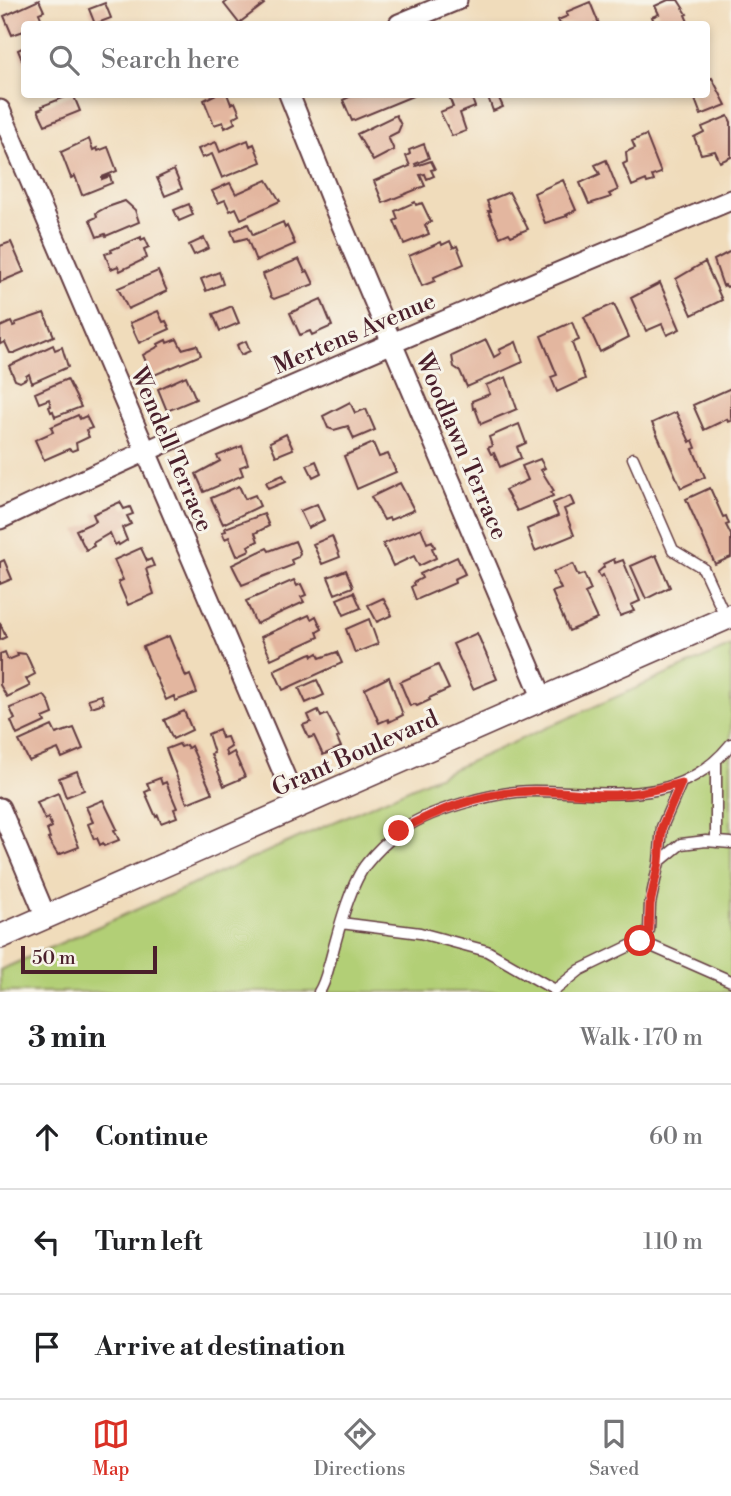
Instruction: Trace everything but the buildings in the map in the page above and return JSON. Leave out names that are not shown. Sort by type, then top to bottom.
[{"type":"street","points":[[406,21],[457,0]]},
{"type":"street","name":"Woodlawn Terrace","points":[[291,98],[543,699]]},
{"type":"street","name":"Wendell Terrace","points":[[0,110],[298,807]]},
{"type":"street","name":"Mertens Avenue","points":[[0,519],[145,450],[391,342],[731,200]]},
{"type":"street","name":"Grant Boulevard","points":[[0,937],[729,617]]},
{"type":"street","points":[[0,808],[47,917]]},
{"type":"lane","points":[[633,458],[673,550],[703,568],[729,617]]},
{"type":"lane","points":[[321,991],[341,923],[366,864],[399,831],[425,817],[476,799],[531,791],[607,795],[647,792],[681,783],[716,763],[731,744]]},
{"type":"lane","points":[[716,763],[716,842]]},
{"type":"lane","points":[[341,923],[420,933],[487,951],[554,991],[580,970],[640,941],[649,930],[650,904],[659,862],[662,827],[681,783]]},
{"type":"lane","points":[[659,862],[681,844],[731,843]]},
{"type":"lane","points":[[640,941],[731,981]]},
{"type":"green space","points":[[731,646],[731,992],[0,992],[0,970]]},
{"type":"route","points":[[399,831],[425,817],[476,799],[531,791],[607,795],[647,792],[681,783],[662,827],[659,862],[650,904],[649,930],[640,941]]}]
